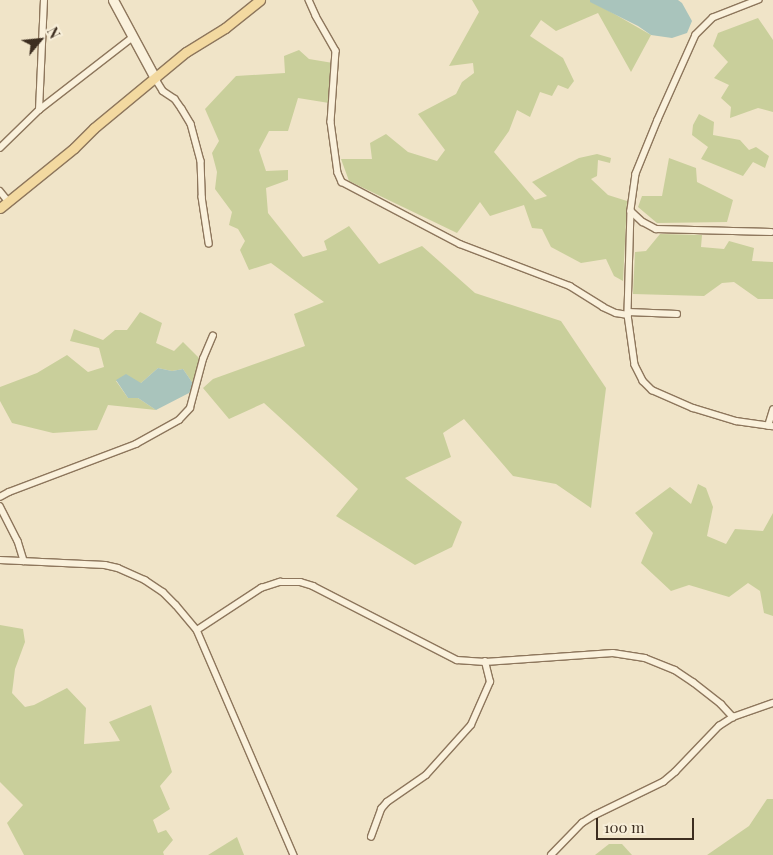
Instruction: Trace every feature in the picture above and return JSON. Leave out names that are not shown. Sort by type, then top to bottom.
[{"type":"main road","points":[[113,0],[155,78]]},
{"type":"main road","points":[[0,208],[186,52],[225,28],[260,0]]},
{"type":"street","points":[[39,110],[44,0]]},
{"type":"street","points":[[309,0],[336,51],[332,122],[338,172],[342,182],[460,244],[570,286],[603,308],[616,314],[677,314]]},
{"type":"street","points":[[760,0],[713,18],[696,35],[636,174],[631,211],[628,313],[634,365],[643,381],[652,390],[702,411],[736,421],[771,426],[773,410]]},
{"type":"street","points":[[0,148],[39,110],[133,37]]},
{"type":"street","points":[[155,78],[164,91],[175,99],[191,124],[201,161],[202,197],[209,243]]},
{"type":"street","points":[[0,191],[8,201]]},
{"type":"street","points":[[631,211],[643,222],[656,229],[770,232]]},
{"type":"street","points":[[0,497],[136,444],[179,420],[186,413],[192,402],[203,359],[213,336]]},
{"type":"street","points":[[0,506],[18,541],[24,561]]},
{"type":"street","points":[[0,560],[105,565],[127,572],[163,592],[188,617],[197,630],[294,855]]},
{"type":"street","points":[[197,630],[261,588],[290,581],[313,586],[442,654],[469,662],[613,653],[635,655],[674,670],[709,693],[733,717]]},
{"type":"street","points":[[371,837],[381,809],[387,802],[426,775],[471,724],[490,682],[485,662]]},
{"type":"street","points":[[551,855],[582,823],[663,782],[676,772],[719,726],[733,717],[773,703]]},
{"type":"green space","points":[[472,0],[590,0],[651,35],[631,72],[598,13],[556,31],[541,20],[530,36],[563,58],[574,81],[568,89],[558,85],[552,96],[540,92],[530,117],[517,110],[509,131],[494,152],[535,200],[547,196],[532,182],[579,158],[597,154],[611,158],[610,163],[598,160],[597,176],[591,179],[608,195],[627,201],[623,281],[614,276],[606,259],[581,263],[551,247],[542,229],[532,228],[524,205],[490,216],[480,202],[457,233],[349,181],[341,159],[372,159],[370,143],[386,134],[408,152],[437,161],[445,150],[418,114],[456,94],[462,82],[474,73],[473,63],[449,66],[479,12]]},
{"type":"green space","points":[[758,18],[773,40],[773,112],[758,108],[730,118],[731,107],[721,98],[729,85],[714,78],[728,62],[713,46],[718,33]]},
{"type":"green space","points":[[299,50],[309,59],[333,63],[329,103],[298,98],[288,131],[269,131],[259,150],[266,171],[288,170],[288,180],[266,188],[268,213],[303,257],[327,250],[324,241],[349,226],[379,264],[422,246],[475,293],[561,321],[606,388],[591,508],[556,484],[513,476],[464,419],[443,433],[451,457],[405,478],[462,522],[452,547],[415,565],[336,516],[358,489],[264,403],[229,419],[203,388],[213,379],[305,346],[294,314],[324,302],[271,263],[249,270],[240,250],[245,241],[238,229],[229,225],[232,212],[215,189],[217,172],[212,153],[219,141],[205,109],[236,76],[285,73],[284,56]]},
{"type":"green space","points":[[699,114],[714,122],[713,135],[740,140],[749,150],[756,147],[769,156],[765,168],[753,162],[743,176],[701,159],[708,147],[692,135],[693,125]]},
{"type":"green space","points":[[669,158],[696,168],[697,182],[733,200],[727,222],[657,223],[638,207],[642,196],[662,196]]},
{"type":"green space","points":[[660,234],[702,235],[701,247],[724,249],[729,241],[754,248],[752,261],[773,262],[773,299],[758,299],[734,282],[722,283],[704,296],[633,294],[635,252],[646,251]]},
{"type":"green space","points":[[140,312],[162,323],[156,343],[174,351],[183,342],[199,358],[194,385],[183,369],[172,371],[158,368],[141,383],[116,381],[128,398],[138,398],[156,410],[108,405],[97,430],[53,433],[12,423],[0,401],[0,387],[37,373],[67,355],[88,372],[104,367],[99,348],[70,341],[74,329],[103,340],[115,330],[127,330]]},
{"type":"green space","points":[[698,484],[706,488],[713,507],[707,536],[726,544],[735,529],[763,531],[773,513],[773,616],[764,613],[760,591],[748,583],[729,597],[689,585],[671,591],[641,563],[653,533],[635,513],[670,487],[691,504]]},
{"type":"green space","points":[[0,625],[23,629],[25,642],[15,669],[12,693],[25,707],[34,705],[67,688],[86,708],[84,744],[120,741],[109,722],[151,705],[172,772],[160,786],[170,809],[153,820],[158,833],[166,830],[173,840],[163,852],[164,855],[24,855],[7,823],[23,805],[0,782]]},
{"type":"green space","points":[[767,799],[773,799],[773,855],[707,855],[749,826]]},
{"type":"green space","points":[[237,837],[244,855],[208,855]]},
{"type":"green space","points":[[609,844],[622,844],[632,855],[595,855]]},
{"type":"water","points":[[590,0],[678,0],[682,3],[692,21],[687,33],[672,38],[651,35],[638,26],[590,2]]},
{"type":"water","points":[[158,368],[172,371],[183,369],[194,385],[189,393],[156,410],[138,398],[128,398],[116,380],[126,374],[141,383]]}]
